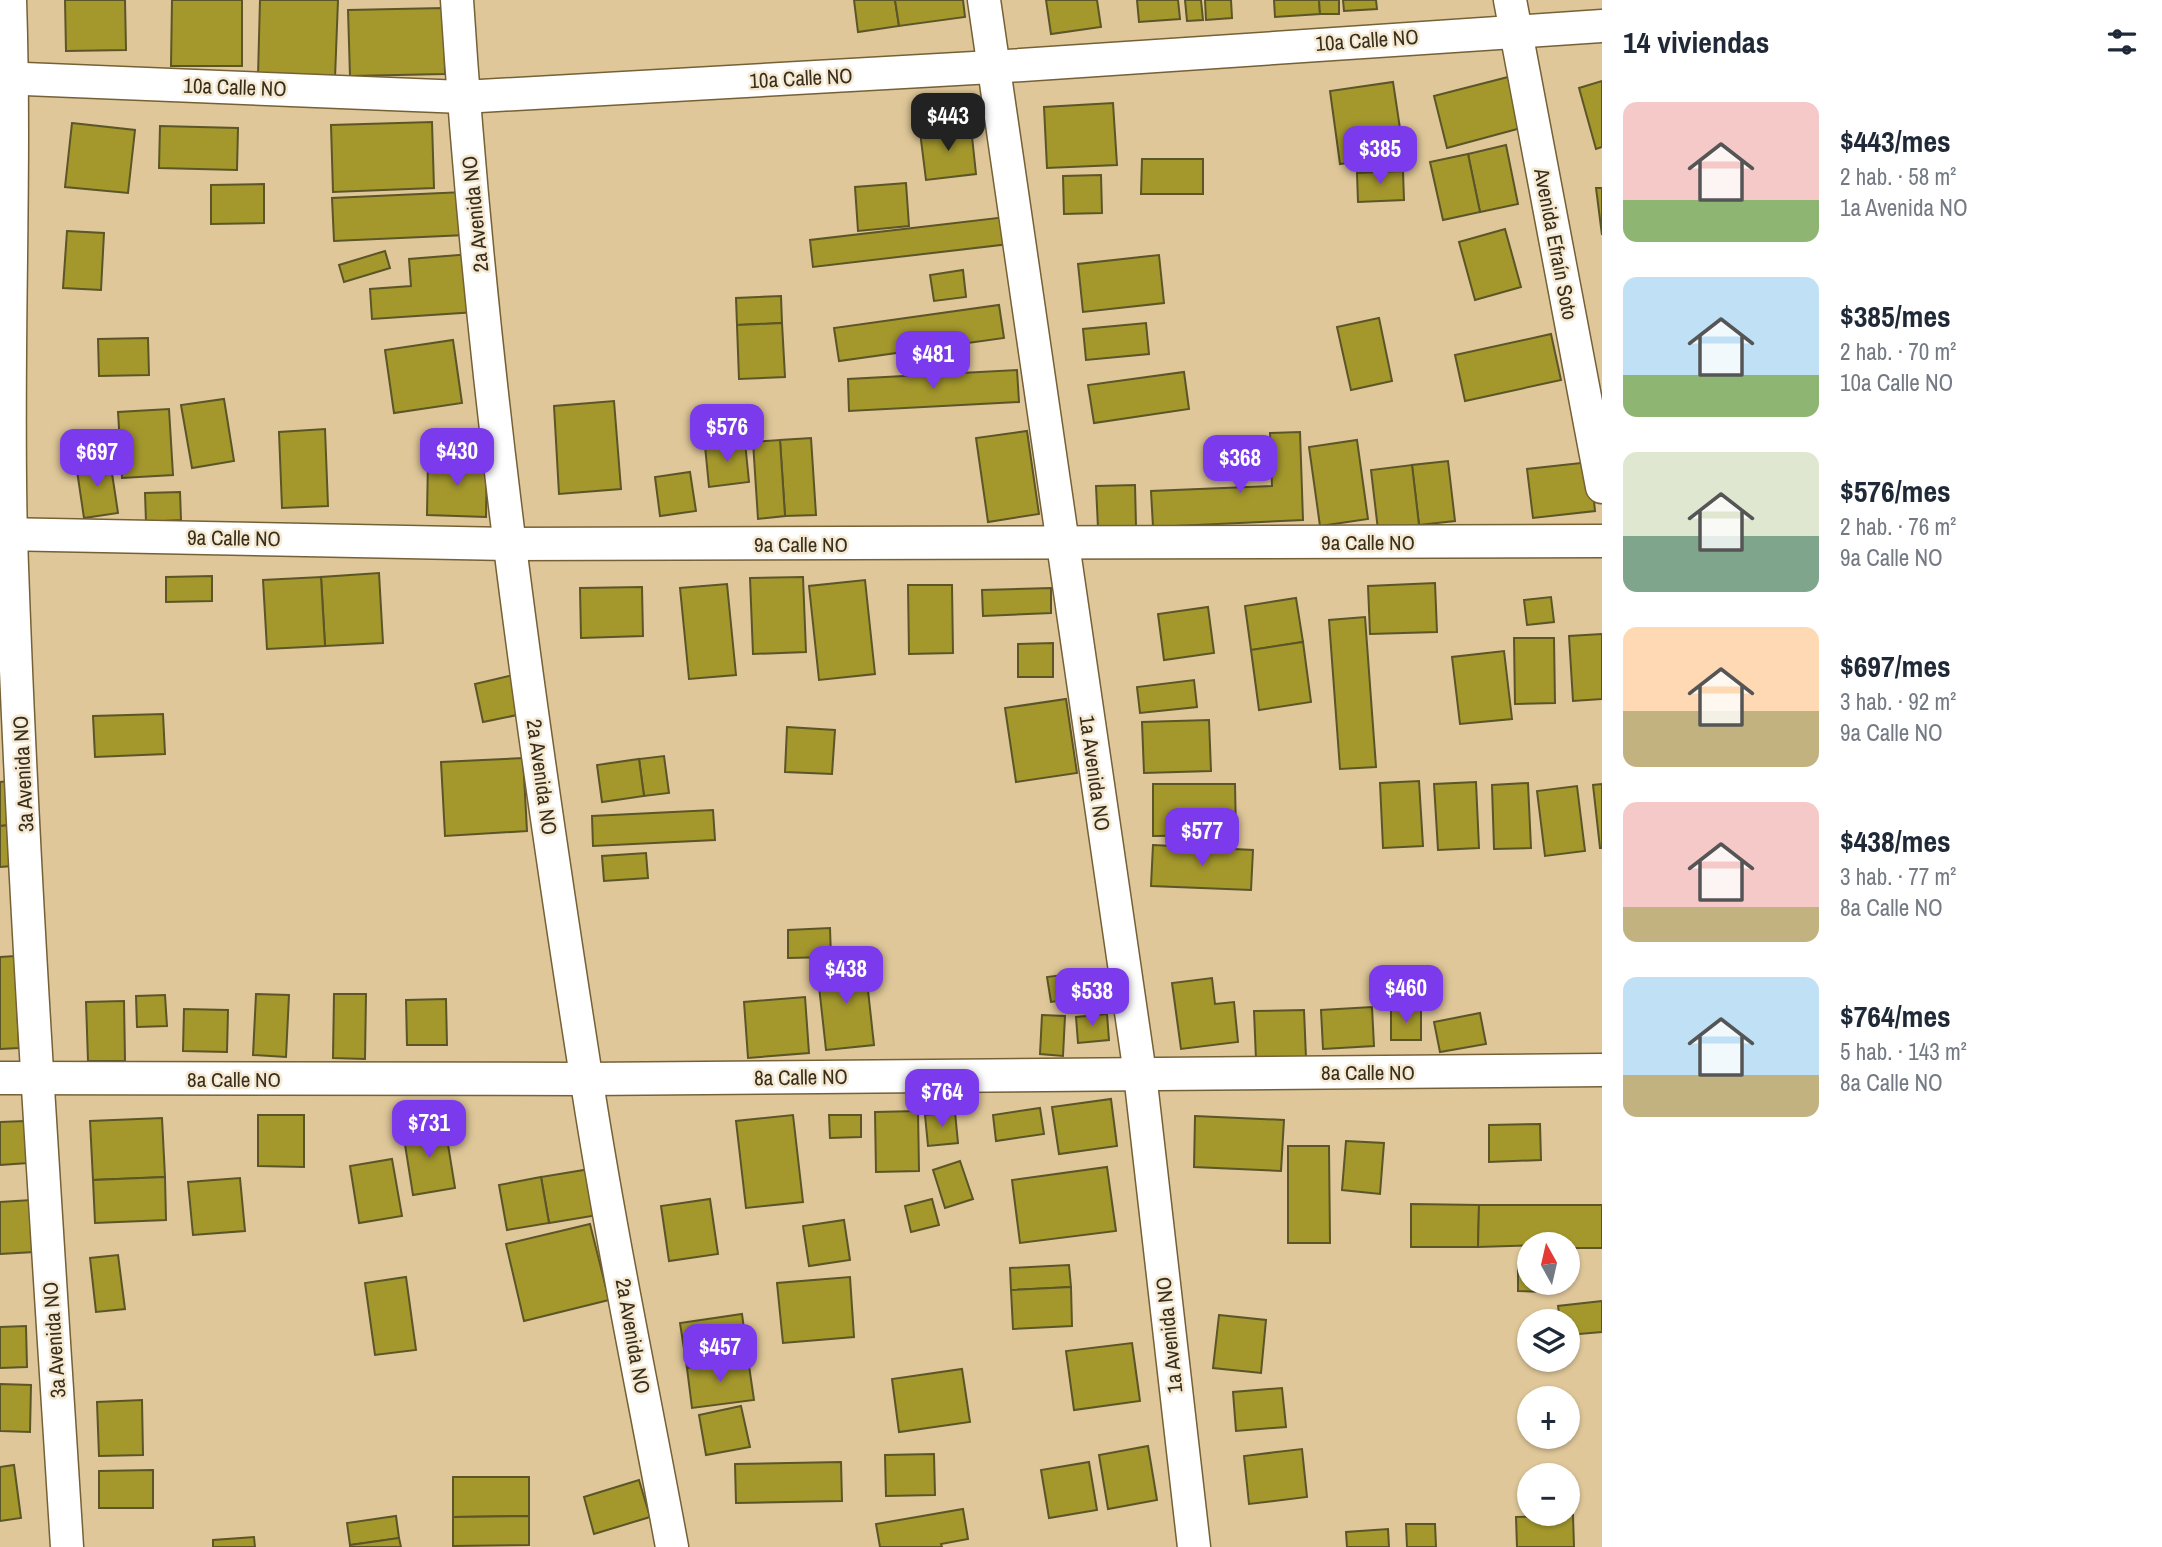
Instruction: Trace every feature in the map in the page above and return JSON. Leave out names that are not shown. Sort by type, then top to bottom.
[{"type":"street","name":"3a Avenida NO","points":[[10,0],[6,78],[6,534],[67,1547]]},
{"type":"street","name":"2a Avenida NO","points":[[457,0],[463,97],[508,544],[586,1079],[672,1547]]},
{"type":"street","name":"1a Avenida NO","points":[[984,0],[1140,1073],[1194,1547]]},
{"type":"street","name":"10a Calle NO","points":[[6,78],[463,97],[992,67],[1512,15],[1602,26]]},
{"type":"street","name":"Avenida Efraín Soto","points":[[1512,15],[1602,487]]},
{"type":"street","name":"9a Calle NO","points":[[6,534],[508,544],[1602,541]]},
{"type":"street","name":"8a Calle NO","points":[[0,1078],[586,1079],[1602,1070]]},
{"type":"building","points":[[65,0],[125,0],[126,50],[66,51]]},
{"type":"building","points":[[172,0],[242,0],[242,66],[171,66]]},
{"type":"building","points":[[260,0],[338,0],[335,78],[258,76]]},
{"type":"building","points":[[854,0],[895,0],[899,26],[858,32]]},
{"type":"building","points":[[895,0],[963,0],[965,17],[899,26]]},
{"type":"building","points":[[1046,0],[1097,0],[1101,27],[1051,34]]},
{"type":"building","points":[[1137,0],[1178,0],[1180,19],[1139,22]]},
{"type":"building","points":[[1185,0],[1201,0],[1203,20],[1187,21]]},
{"type":"building","points":[[1205,0],[1231,0],[1232,18],[1206,20]]},
{"type":"building","points":[[1274,0],[1319,0],[1320,14],[1275,17]]},
{"type":"building","points":[[1319,0],[1339,0],[1339,14],[1320,14]]},
{"type":"building","points":[[1343,0],[1376,0],[1377,9],[1344,11]]},
{"type":"building","points":[[444,8],[445,74],[350,76],[348,10]]},
{"type":"building","points":[[1508,77],[1521,128],[1447,148],[1434,96]]},
{"type":"building","points":[[1602,81],[1602,147],[1596,149],[1579,88]]},
{"type":"building","points":[[1393,82],[1404,155],[1340,164],[1330,91]]},
{"type":"building","points":[[1113,103],[1117,165],[1047,168],[1044,107]]},
{"type":"building","points":[[432,122],[434,188],[333,192],[331,125]]},
{"type":"building","points":[[72,123],[135,130],[128,193],[65,187]]},
{"type":"building","points":[[160,126],[238,128],[237,170],[159,168]]},
{"type":"building","points":[[971,127],[976,174],[926,180],[920,132]]},
{"type":"building","points":[[1506,145],[1518,204],[1480,212],[1468,154]]},
{"type":"building","points":[[1468,154],[1480,212],[1443,220],[1430,162]]},
{"type":"building","points":[[1142,159],[1203,159],[1203,194],[1141,194]]},
{"type":"building","points":[[1403,171],[1404,200],[1358,202],[1357,173]]},
{"type":"building","points":[[1101,175],[1102,213],[1064,214],[1063,176]]},
{"type":"building","points":[[906,183],[909,226],[858,231],[855,187]]},
{"type":"building","points":[[264,184],[264,223],[211,224],[211,185]]},
{"type":"building","points":[[1596,188],[1602,188],[1602,235]]},
{"type":"building","points":[[464,192],[466,235],[334,241],[332,198]]},
{"type":"building","points":[[1006,217],[1009,244],[813,267],[810,240]]},
{"type":"building","points":[[1505,229],[1521,287],[1475,300],[1459,242]]},
{"type":"building","points":[[67,231],[104,233],[101,290],[63,288]]},
{"type":"building","points":[[385,251],[390,268],[344,282],[339,265]]},
{"type":"building","points":[[471,254],[476,312],[372,319],[370,289],[411,286],[409,259]]},
{"type":"building","points":[[1159,255],[1164,303],[1083,312],[1078,264]]},
{"type":"building","points":[[963,270],[966,297],[934,301],[930,275]]},
{"type":"building","points":[[781,296],[782,323],[737,325],[736,298]]},
{"type":"building","points":[[999,305],[1004,338],[839,361],[834,328]]},
{"type":"building","points":[[1379,318],[1392,381],[1351,390],[1337,327]]},
{"type":"building","points":[[782,323],[785,377],[739,379],[737,325]]},
{"type":"building","points":[[1146,323],[1149,354],[1086,360],[1083,329]]},
{"type":"building","points":[[1551,334],[1561,380],[1465,401],[1455,355]]},
{"type":"building","points":[[148,338],[149,375],[99,376],[98,339]]},
{"type":"building","points":[[453,340],[462,403],[394,413],[385,350]]},
{"type":"building","points":[[1017,370],[1019,402],[849,411],[848,379]]},
{"type":"building","points":[[1184,372],[1189,409],[1094,423],[1088,385]]},
{"type":"building","points":[[224,399],[234,461],[192,468],[181,405]]},
{"type":"building","points":[[614,401],[621,489],[559,494],[554,406]]},
{"type":"building","points":[[169,409],[173,475],[122,478],[118,412]]},
{"type":"building","points":[[325,429],[328,506],[282,508],[279,432]]},
{"type":"building","points":[[1027,431],[1039,514],[988,522],[976,438]]},
{"type":"building","points":[[1300,432],[1303,520],[1153,527],[1151,491],[1272,486],[1270,433]]},
{"type":"building","points":[[811,438],[816,515],[785,516],[780,440]]},
{"type":"building","points":[[780,440],[785,516],[758,519],[753,442]]},
{"type":"building","points":[[1357,440],[1368,519],[1320,526],[1309,447]]},
{"type":"building","points":[[745,442],[749,482],[709,487],[705,446]]},
{"type":"building","points":[[428,459],[487,461],[486,517],[427,515]]},
{"type":"building","points":[[110,460],[118,513],[84,518],[76,464]]},
{"type":"building","points":[[1448,461],[1455,521],[1419,525],[1412,465]]},
{"type":"building","points":[[1590,462],[1595,511],[1533,518],[1527,469]]},
{"type":"building","points":[[1412,465],[1419,525],[1378,530],[1371,470]]},
{"type":"building","points":[[690,472],[696,511],[660,516],[655,477]]},
{"type":"building","points":[[1135,485],[1136,527],[1098,528],[1096,486]]},
{"type":"building","points":[[180,492],[181,520],[146,522],[145,493]]},
{"type":"building","points":[[379,573],[383,643],[325,646],[321,577]]},
{"type":"building","points":[[212,576],[212,601],[166,602],[166,577]]},
{"type":"building","points":[[321,577],[325,646],[267,649],[263,580]]},
{"type":"building","points":[[803,577],[806,652],[753,654],[750,578]]},
{"type":"building","points":[[865,580],[875,674],[819,680],[809,586]]},
{"type":"building","points":[[1435,583],[1437,632],[1370,634],[1368,586]]},
{"type":"building","points":[[727,584],[736,675],[689,679],[680,588]]},
{"type":"building","points":[[908,585],[952,585],[953,653],[909,654]]},
{"type":"building","points":[[642,587],[643,636],[581,638],[580,588]]},
{"type":"building","points":[[1051,588],[1051,613],[983,616],[982,590]]},
{"type":"building","points":[[1551,597],[1554,622],[1527,625],[1524,600]]},
{"type":"building","points":[[1296,598],[1303,642],[1251,650],[1245,606]]},
{"type":"building","points":[[1208,607],[1214,653],[1164,660],[1158,614]]},
{"type":"building","points":[[1365,617],[1376,767],[1340,769],[1329,620]]},
{"type":"building","points":[[1602,634],[1602,699],[1573,701],[1569,636]]},
{"type":"building","points":[[1514,638],[1554,638],[1555,703],[1515,704]]},
{"type":"building","points":[[1303,642],[1311,702],[1259,710],[1251,650]]},
{"type":"building","points":[[1053,643],[1053,677],[1018,677],[1018,644]]},
{"type":"building","points":[[1504,651],[1512,719],[1460,724],[1452,657]]},
{"type":"building","points":[[513,675],[522,714],[483,722],[475,684]]},
{"type":"building","points":[[1194,680],[1197,707],[1140,713],[1137,687]]},
{"type":"building","points":[[1066,699],[1077,773],[1016,782],[1005,708]]},
{"type":"building","points":[[163,714],[165,754],[95,757],[93,716]]},
{"type":"building","points":[[1209,720],[1211,771],[1144,773],[1142,722]]},
{"type":"building","points":[[787,727],[835,730],[832,774],[785,772]]},
{"type":"building","points":[[664,756],[669,793],[644,796],[639,759]]},
{"type":"building","points":[[523,758],[527,831],[445,836],[441,762]]},
{"type":"building","points":[[639,759],[644,796],[602,802],[597,765]]},
{"type":"building","points":[[18,780],[21,824],[0,826],[0,782]]},
{"type":"building","points":[[1419,781],[1423,846],[1383,848],[1380,783]]},
{"type":"building","points":[[1476,782],[1479,848],[1438,850],[1434,784]]},
{"type":"building","points":[[1528,783],[1531,848],[1494,849],[1492,785]]},
{"type":"building","points":[[1153,784],[1235,784],[1236,835],[1153,836]]},
{"type":"building","points":[[1602,784],[1602,848],[1600,848],[1593,785]]},
{"type":"building","points":[[1577,786],[1585,851],[1545,856],[1537,791]]},
{"type":"building","points":[[713,810],[715,840],[593,846],[592,816]]},
{"type":"building","points":[[21,824],[24,865],[0,867],[0,826]]},
{"type":"building","points":[[1153,845],[1253,850],[1251,890],[1151,886]]},
{"type":"building","points":[[646,853],[648,878],[604,881],[602,856]]},
{"type":"building","points":[[830,928],[831,957],[788,958],[788,930]]},
{"type":"building","points":[[15,956],[19,1048],[0,1049],[0,957]]},
{"type":"building","points":[[865,963],[874,1045],[826,1050],[817,968]]},
{"type":"building","points":[[1100,970],[1103,995],[1051,1002],[1047,977]]},
{"type":"building","points":[[1212,978],[1215,1004],[1234,1002],[1238,1042],[1181,1049],[1172,983]]},
{"type":"building","points":[[256,994],[289,995],[286,1057],[253,1055]]},
{"type":"building","points":[[334,994],[366,994],[365,1059],[333,1058]]},
{"type":"building","points":[[165,995],[167,1026],[137,1027],[136,996]]},
{"type":"building","points":[[805,997],[809,1053],[748,1058],[744,1002]]},
{"type":"building","points":[[446,999],[447,1045],[407,1045],[406,1000]]},
{"type":"building","points":[[124,1001],[125,1061],[88,1061],[86,1002]]},
{"type":"building","points":[[1372,1007],[1374,1046],[1323,1049],[1321,1010]]},
{"type":"building","points":[[184,1009],[228,1010],[227,1052],[183,1051]]},
{"type":"building","points":[[1304,1010],[1306,1058],[1256,1060],[1254,1011]]},
{"type":"building","points":[[1391,1010],[1421,1010],[1421,1040],[1391,1040]]},
{"type":"building","points":[[1480,1013],[1486,1044],[1440,1052],[1434,1022]]},
{"type":"building","points":[[1107,1014],[1109,1040],[1078,1043],[1076,1017]]},
{"type":"building","points":[[1042,1015],[1065,1016],[1063,1056],[1040,1054]]},
{"type":"building","points":[[1111,1099],[1117,1146],[1059,1154],[1052,1107]]},
{"type":"building","points":[[1040,1108],[1044,1134],[996,1141],[993,1115]]},
{"type":"building","points":[[918,1111],[919,1171],[876,1172],[875,1112]]},
{"type":"building","points":[[955,1112],[958,1143],[928,1146],[925,1115]]},
{"type":"building","points":[[258,1115],[304,1115],[304,1167],[258,1166]]},
{"type":"building","points":[[793,1115],[803,1202],[746,1208],[736,1121]]},
{"type":"building","points":[[829,1115],[861,1115],[861,1137],[830,1138]]},
{"type":"building","points":[[1195,1116],[1284,1120],[1281,1171],[1194,1167]]},
{"type":"building","points":[[162,1118],[165,1177],[93,1180],[90,1121]]},
{"type":"building","points":[[25,1121],[28,1163],[0,1165],[0,1122]]},
{"type":"building","points":[[1540,1124],[1541,1160],[1489,1162],[1489,1125]]},
{"type":"building","points":[[445,1126],[455,1188],[413,1195],[403,1132]]},
{"type":"building","points":[[1346,1141],[1384,1143],[1380,1194],[1342,1190]]},
{"type":"building","points":[[1288,1146],[1329,1146],[1330,1243],[1288,1243]]},
{"type":"building","points":[[392,1159],[402,1216],[359,1223],[350,1166]]},
{"type":"building","points":[[960,1161],[973,1199],[945,1208],[933,1170]]},
{"type":"building","points":[[1107,1167],[1116,1231],[1020,1243],[1012,1180]]},
{"type":"building","points":[[590,1169],[598,1215],[549,1223],[541,1177]]},
{"type":"building","points":[[165,1177],[166,1220],[95,1223],[93,1180]]},
{"type":"building","points":[[541,1177],[549,1223],[507,1230],[499,1185]]},
{"type":"building","points":[[240,1178],[245,1231],[193,1235],[188,1182]]},
{"type":"building","points":[[710,1199],[718,1254],[669,1261],[661,1206]]},
{"type":"building","points":[[932,1199],[939,1225],[911,1232],[905,1206]]},
{"type":"building","points":[[31,1200],[34,1252],[0,1254],[0,1202]]},
{"type":"building","points":[[1411,1204],[1479,1205],[1478,1247],[1411,1247]]},
{"type":"building","points":[[1479,1205],[1602,1205],[1602,1248],[1580,1248],[1580,1232],[1517,1232],[1517,1246],[1478,1247]]},
{"type":"building","points":[[844,1220],[850,1260],[809,1266],[803,1226]]},
{"type":"building","points":[[590,1224],[609,1300],[524,1321],[506,1244]]},
{"type":"building","points":[[118,1255],[125,1309],[96,1312],[90,1258]]},
{"type":"building","points":[[1069,1265],[1071,1287],[1011,1290],[1010,1268]]},
{"type":"building","points":[[406,1277],[416,1350],[375,1355],[365,1283]]},
{"type":"building","points":[[850,1277],[854,1337],[783,1343],[777,1283]]},
{"type":"building","points":[[1071,1287],[1072,1326],[1013,1329],[1011,1290]]},
{"type":"building","points":[[1602,1301],[1602,1332],[1580,1334],[1580,1309],[1558,1309],[1558,1306]]},
{"type":"building","points":[[742,1314],[748,1359],[687,1368],[680,1323]]},
{"type":"building","points":[[1219,1315],[1266,1320],[1261,1373],[1213,1368]]},
{"type":"building","points":[[26,1326],[27,1367],[0,1368],[0,1327]]},
{"type":"building","points":[[1132,1343],[1140,1401],[1074,1410],[1066,1351]]},
{"type":"building","points":[[748,1359],[754,1400],[692,1408],[687,1368]]},
{"type":"building","points":[[962,1369],[970,1422],[899,1432],[892,1379]]},
{"type":"building","points":[[0,1384],[31,1385],[30,1432],[0,1431]]},
{"type":"building","points":[[1282,1388],[1286,1427],[1236,1431],[1233,1392]]},
{"type":"building","points":[[142,1400],[143,1455],[99,1456],[97,1402]]},
{"type":"building","points":[[741,1406],[750,1447],[706,1455],[699,1415]]},
{"type":"building","points":[[1148,1446],[1157,1500],[1108,1509],[1099,1455]]},
{"type":"building","points":[[1302,1449],[1307,1497],[1249,1504],[1244,1456]]},
{"type":"building","points":[[934,1454],[935,1495],[886,1496],[885,1455]]},
{"type":"building","points":[[841,1462],[842,1501],[736,1503],[735,1464]]},
{"type":"building","points":[[1089,1462],[1097,1510],[1049,1518],[1041,1470]]},
{"type":"building","points":[[14,1465],[21,1518],[0,1521],[0,1467]]},
{"type":"building","points":[[153,1470],[153,1508],[99,1508],[99,1471]]},
{"type":"building","points":[[453,1477],[529,1477],[529,1516],[453,1517]]},
{"type":"building","points":[[639,1480],[650,1517],[594,1534],[584,1497]]},
{"type":"building","points":[[963,1509],[968,1539],[941,1544],[942,1547],[880,1547],[876,1524]]},
{"type":"building","points":[[396,1516],[399,1538],[350,1545],[347,1523]]},
{"type":"building","points":[[529,1516],[529,1545],[453,1546],[453,1517]]},
{"type":"building","points":[[1516,1517],[1517,1526],[1573,1526],[1574,1547],[1517,1547]]},
{"type":"building","points":[[1406,1524],[1435,1524],[1436,1547],[1407,1547]]},
{"type":"building","points":[[1388,1529],[1389,1547],[1347,1547],[1346,1532]]},
{"type":"building","points":[[254,1537],[255,1547],[213,1547],[213,1540]]},
{"type":"building","points":[[399,1538],[401,1547],[350,1547],[350,1545]]}]
